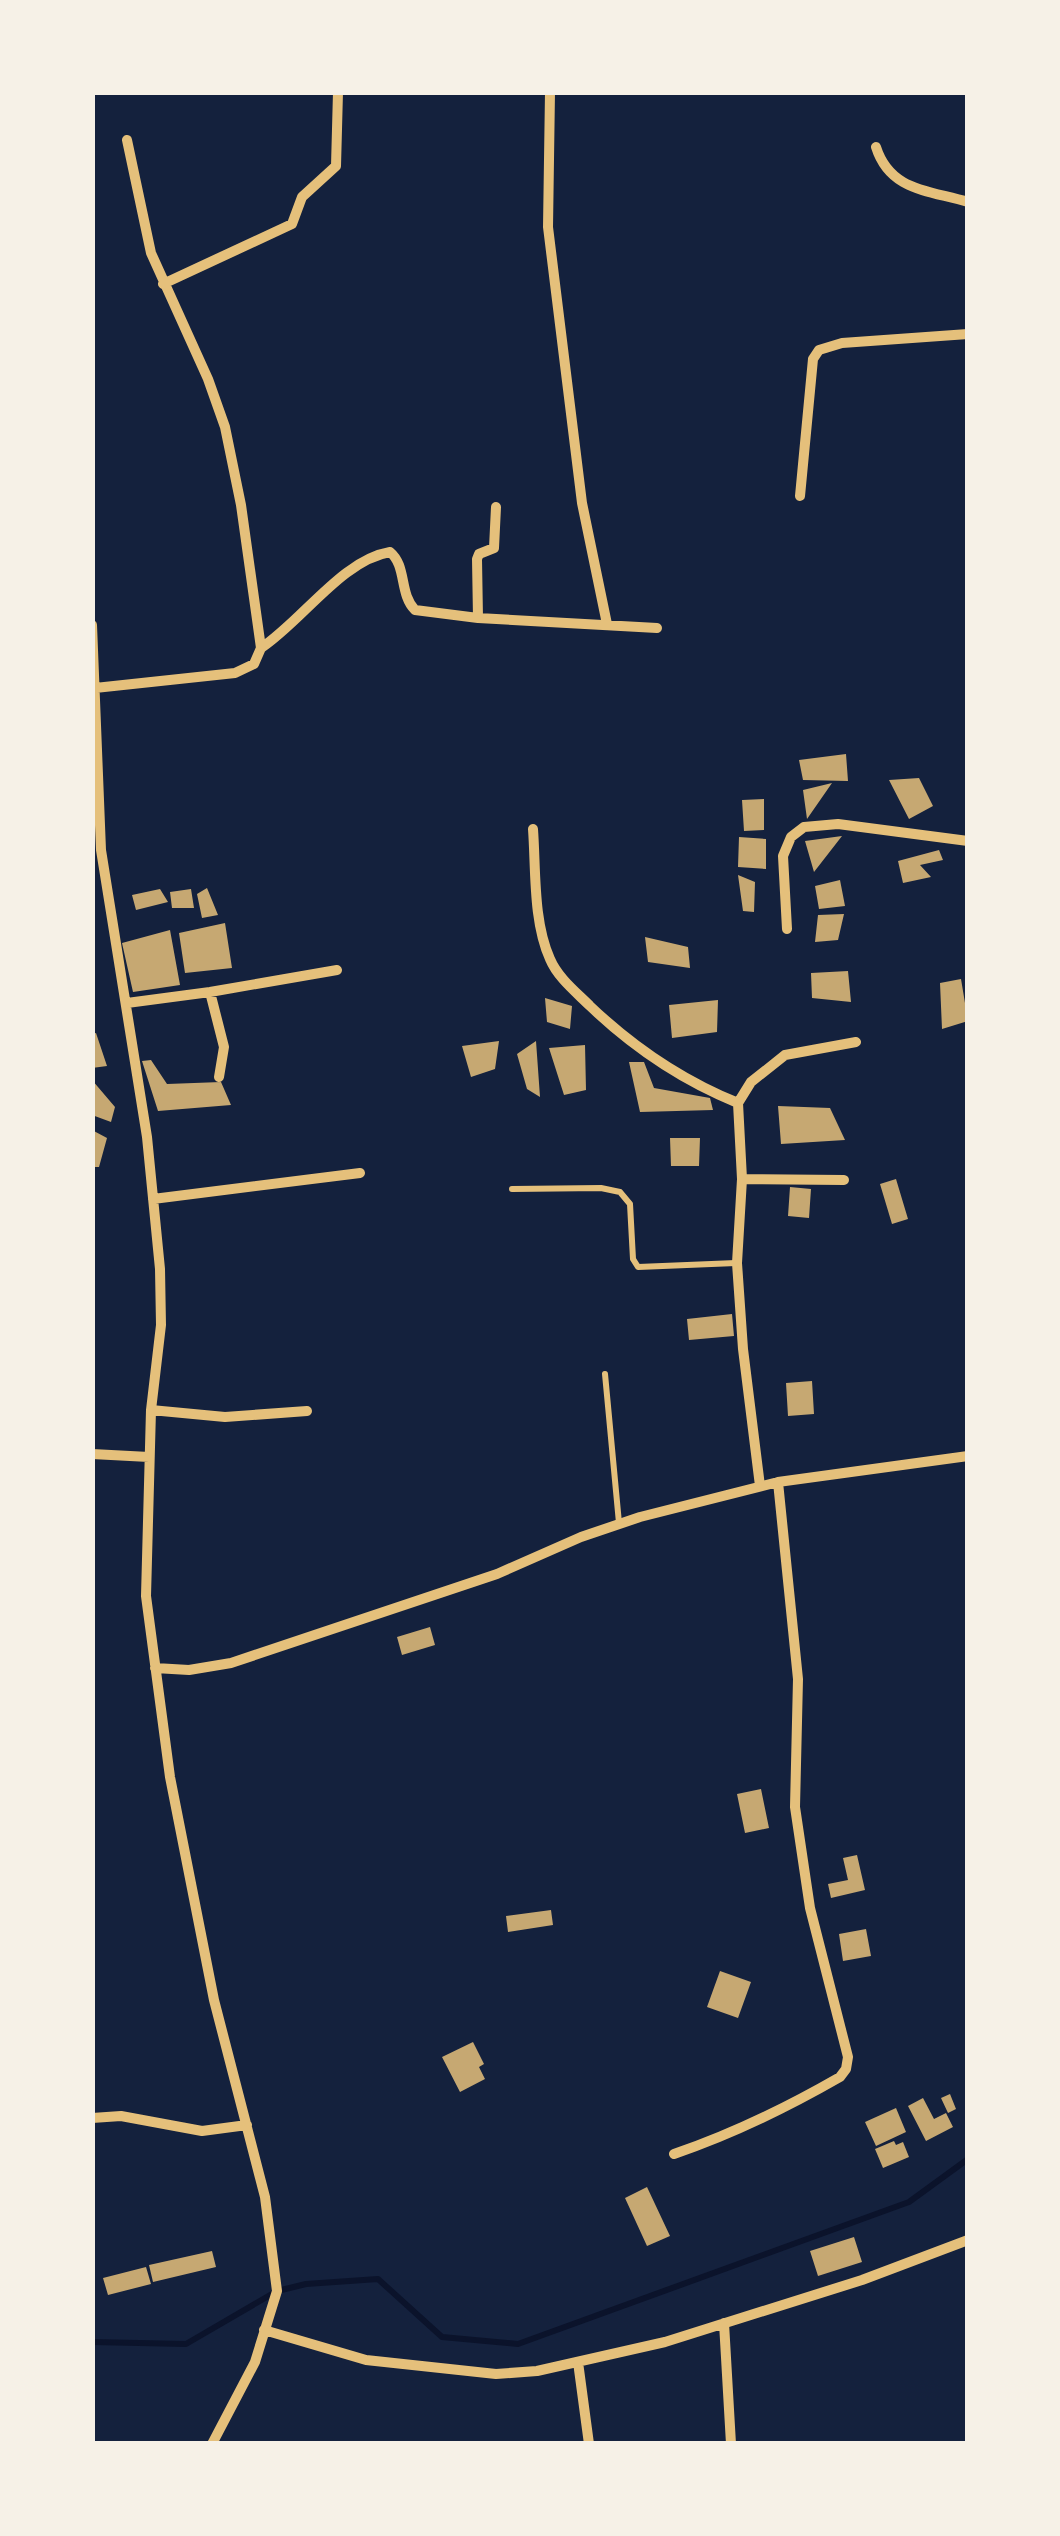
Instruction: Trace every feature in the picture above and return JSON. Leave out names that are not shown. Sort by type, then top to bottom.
[{"type":"street","points":[[163,284],[296,220],[302,197],[336,166],[338,92]]},
{"type":"street","points":[[550,92],[548,227],[582,502],[608,624]]},
{"type":"street","points":[[95,688],[235,672],[254,664],[261,648],[225,428],[208,379],[151,253],[127,140]]},
{"type":"street","points":[[876,147],[882,167],[895,180],[968,202]]},
{"type":"street","points":[[800,496],[812,359],[818,350],[842,343],[968,334]]},
{"type":"street","points":[[478,618],[476,560],[478,555],[494,548],[496,507]]},
{"type":"street","points":[[261,648],[286,632],[345,573],[390,552],[398,560],[412,608],[478,618],[657,628]]},
{"type":"street","points":[[92,624],[101,850],[127,1002],[160,1269],[161,1325],[150,1410],[146,1596],[170,1778],[214,2000],[264,2197],[276,2291],[255,2362],[212,2444]]},
{"type":"street","points":[[786,929],[783,856],[791,837],[804,827],[838,824],[968,841]]},
{"type":"street","points":[[532,830],[542,935],[551,962],[566,983],[648,1056],[699,1087],[738,1103]]},
{"type":"street","points":[[127,1002],[337,970]]},
{"type":"street","points":[[210,992],[224,1047],[219,1077]]},
{"type":"street","points":[[760,1486],[743,1349],[738,1263],[742,1179],[738,1103],[751,1082],[785,1055],[856,1042]]},
{"type":"street","points":[[153,1199],[360,1173]]},
{"type":"street","points":[[742,1179],[844,1180]]},
{"type":"street","points":[[150,1410],[225,1417],[306,1411]]},
{"type":"street","points":[[92,1454],[149,1457]]},
{"type":"street","points":[[155,1668],[190,1670],[231,1663],[498,1574],[619,1524],[760,1486],[968,1456]]},
{"type":"street","points":[[674,2154],[722,2138],[780,2111],[840,2077],[846,2069],[848,2056],[840,2018],[810,1908],[795,1806],[798,1679],[778,1482]]},
{"type":"street","points":[[92,2118],[121,2116],[202,2130],[247,2125]]},
{"type":"street","points":[[264,2330],[366,2360],[496,2374],[537,2370],[665,2342],[862,2280],[968,2240]]},
{"type":"street","points":[[724,2324],[731,2444]]},
{"type":"street","points":[[578,2362],[589,2444]]},
{"type":"lane","points":[[512,1189],[601,1188],[620,1192],[630,1204],[632,1259],[638,1267],[738,1263]]},
{"type":"lane","points":[[604,1374],[619,1524]]},
{"type":"building","points":[[846,754],[848,781],[803,780],[799,760]]},
{"type":"building","points":[[919,778],[933,806],[909,819],[889,780]]},
{"type":"building","points":[[832,783],[807,819],[803,790]]},
{"type":"building","points":[[764,799],[764,830],[744,831],[742,800]]},
{"type":"building","points":[[842,836],[814,872],[805,841]]},
{"type":"building","points":[[739,837],[766,839],[766,869],[738,867]]},
{"type":"building","points":[[939,850],[943,860],[920,865],[931,877],[903,883],[898,861]]},
{"type":"building","points":[[738,875],[755,882],[754,912],[743,911]]},
{"type":"building","points":[[840,880],[845,906],[819,909],[815,886]]},
{"type":"building","points":[[207,888],[218,915],[202,918],[197,894]]},
{"type":"building","points":[[160,889],[168,902],[136,910],[132,895]]},
{"type":"building","points":[[191,889],[194,908],[172,908],[170,892]]},
{"type":"building","points":[[844,914],[838,940],[815,942],[818,915]]},
{"type":"building","points":[[225,923],[232,968],[185,973],[179,933]]},
{"type":"building","points":[[170,930],[180,985],[133,992],[122,943]]},
{"type":"building","points":[[645,937],[688,947],[690,968],[648,962]]},
{"type":"building","points":[[848,971],[851,1002],[812,998],[811,973]]},
{"type":"building","points":[[961,979],[968,1021],[942,1029],[940,983]]},
{"type":"building","points":[[545,998],[572,1006],[570,1029],[547,1022]]},
{"type":"building","points":[[718,1000],[717,1032],[672,1038],[669,1005]]},
{"type":"building","points":[[96,1033],[107,1066],[92,1068],[92,1034]]},
{"type":"building","points":[[499,1041],[495,1069],[471,1077],[462,1046]]},
{"type":"building","points":[[536,1041],[540,1097],[527,1089],[517,1054]]},
{"type":"building","points":[[585,1045],[586,1090],[564,1095],[549,1048]]},
{"type":"building","points":[[151,1060],[167,1084],[221,1082],[231,1105],[158,1111],[142,1061]]},
{"type":"building","points":[[629,1062],[644,1062],[654,1088],[710,1098],[713,1110],[640,1112]]},
{"type":"building","points":[[92,1080],[115,1107],[111,1122],[92,1115]]},
{"type":"building","points":[[778,1106],[830,1108],[845,1140],[781,1144]]},
{"type":"building","points":[[92,1130],[107,1138],[99,1167],[92,1167]]},
{"type":"building","points":[[670,1138],[700,1138],[699,1166],[671,1166]]},
{"type":"building","points":[[896,1179],[908,1219],[892,1224],[880,1184]]},
{"type":"building","points":[[790,1187],[811,1189],[809,1218],[788,1216]]},
{"type":"building","points":[[732,1314],[734,1336],[689,1340],[687,1319]]},
{"type":"building","points":[[812,1381],[814,1414],[788,1416],[786,1383]]},
{"type":"building","points":[[430,1627],[435,1645],[402,1655],[397,1637]]},
{"type":"building","points":[[761,1789],[769,1828],[745,1833],[737,1794]]},
{"type":"building","points":[[857,1855],[865,1890],[831,1898],[828,1884],[848,1880],[843,1858]]},
{"type":"building","points":[[551,1910],[553,1925],[508,1932],[506,1916]]},
{"type":"building","points":[[866,1929],[871,1956],[843,1961],[839,1934]]},
{"type":"building","points":[[720,1971],[751,1982],[738,2018],[707,2007]]},
{"type":"building","points":[[473,2042],[484,2064],[479,2067],[485,2079],[460,2092],[442,2057]]},
{"type":"building","points":[[950,2094],[956,2109],[948,2113],[941,2098]]},
{"type":"building","points":[[923,2098],[934,2119],[946,2113],[953,2127],[926,2141],[908,2106]]},
{"type":"building","points":[[896,2108],[906,2132],[876,2146],[865,2122]]},
{"type":"building","points":[[894,2141],[896,2145],[903,2142],[909,2157],[883,2168],[875,2149]]},
{"type":"building","points":[[647,2187],[670,2236],[647,2246],[625,2198]]},
{"type":"building","points":[[854,2237],[862,2262],[818,2276],[810,2251]]},
{"type":"building","points":[[212,2251],[216,2267],[153,2282],[149,2265]]},
{"type":"building","points":[[146,2267],[151,2284],[108,2295],[103,2278]]},
{"type":"waterway","points":[[92,2342],[186,2344],[277,2291],[306,2284],[378,2279],[442,2337],[518,2344],[909,2202],[968,2159]]}]
